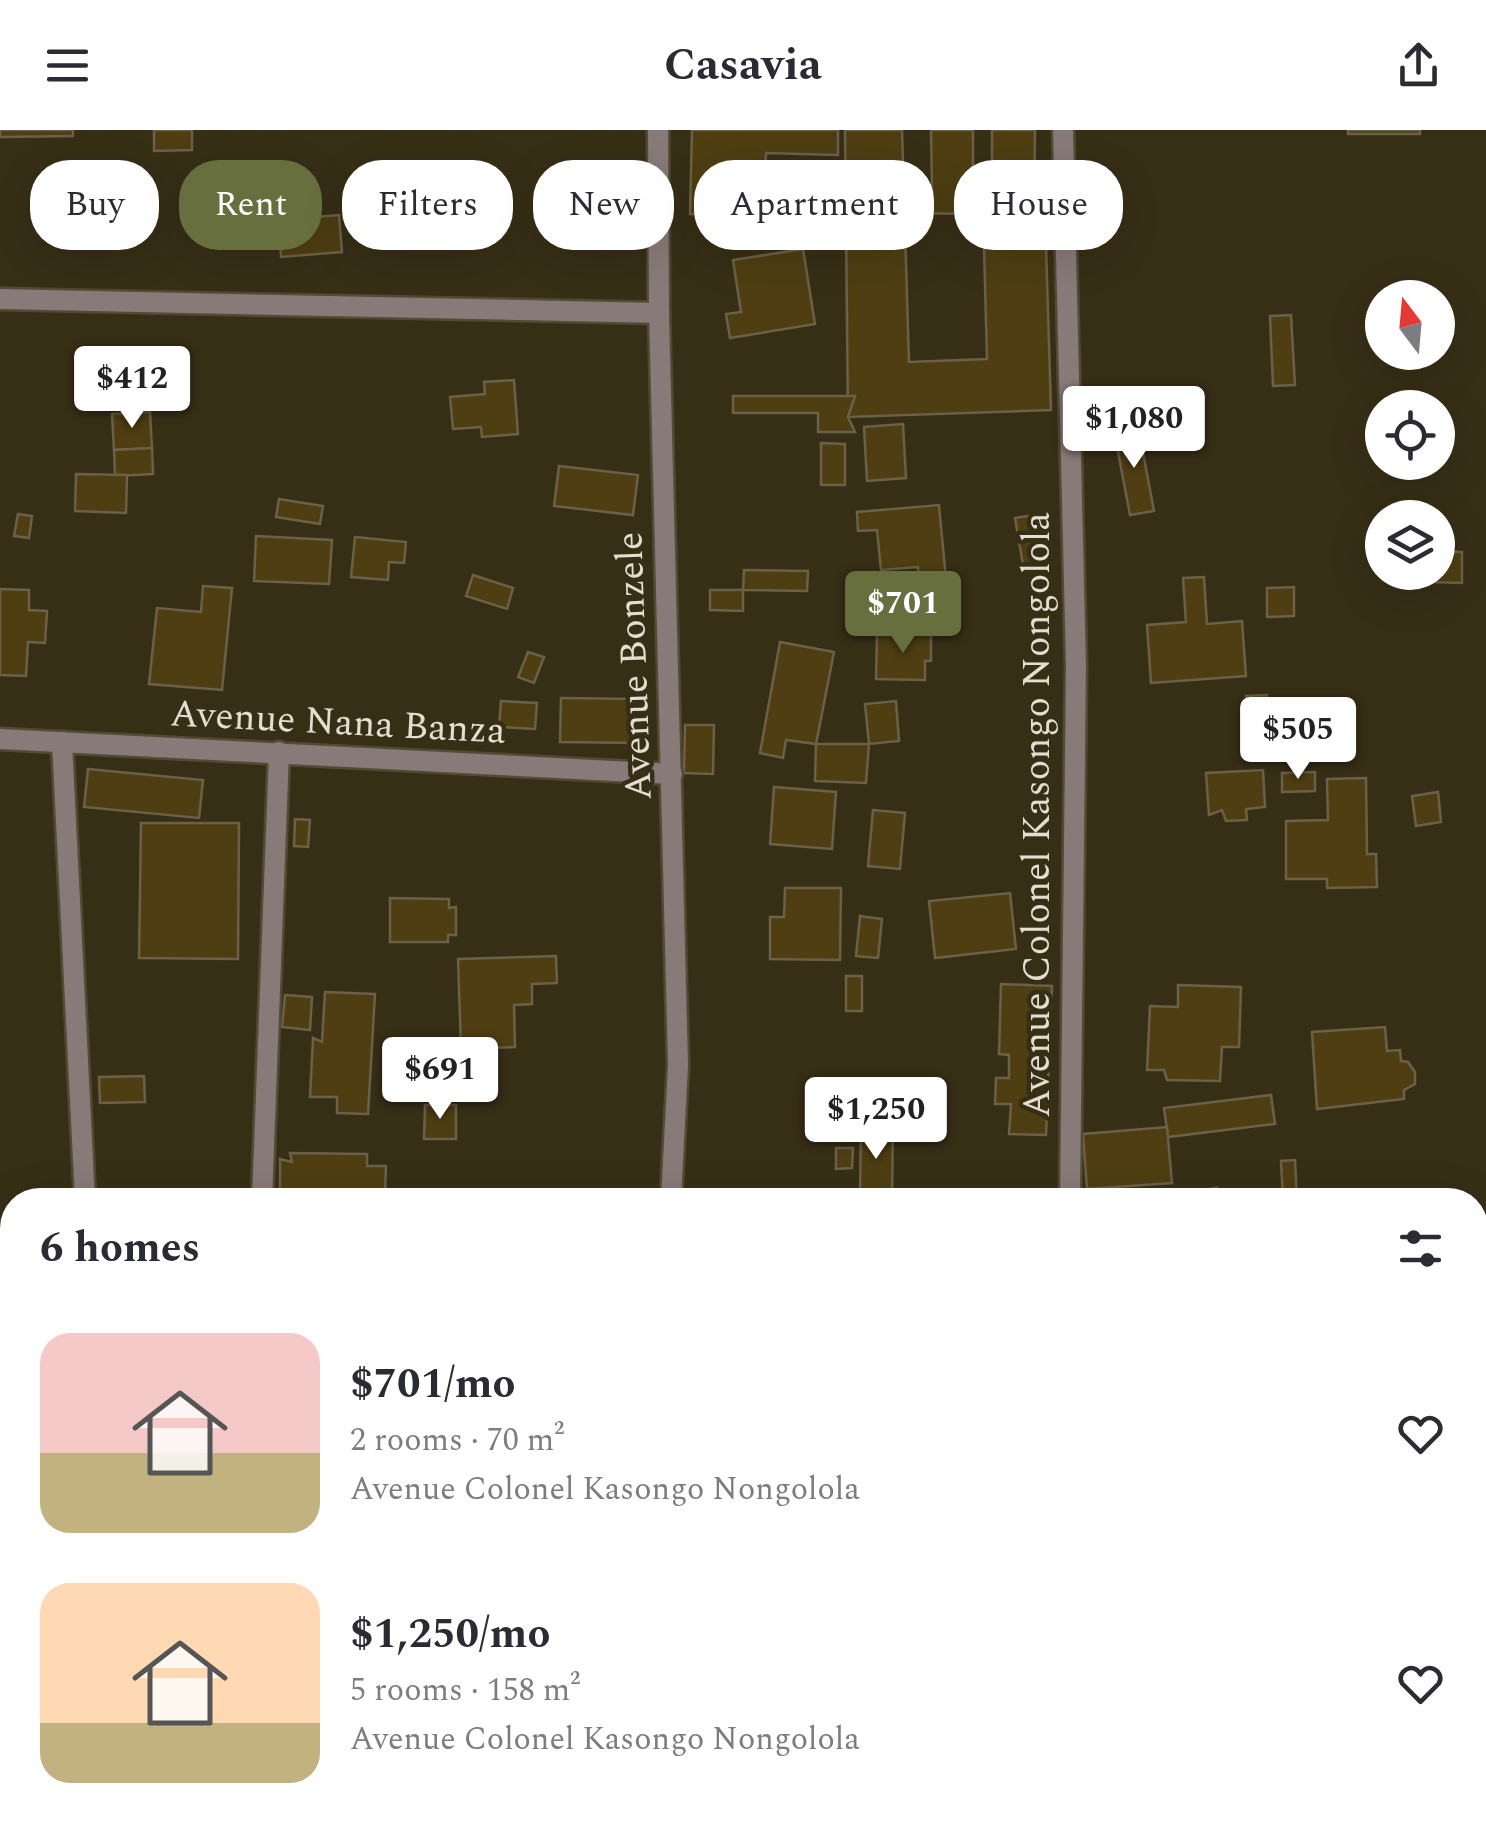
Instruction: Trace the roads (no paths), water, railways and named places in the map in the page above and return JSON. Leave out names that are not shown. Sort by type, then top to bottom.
[{"type":"street","name":"Avenue Bonzele","points":[[658,130],[678,1065],[671,1188]]},
{"type":"street","name":"Avenue Colonel Kasongo Nongolola","points":[[1063,130],[1076,664],[1070,1188]]},
{"type":"street","points":[[0,299],[659,313]]},
{"type":"street","name":"Avenue Nana Banza","points":[[0,739],[672,774]]},
{"type":"street","points":[[62,742],[84,1188]]},
{"type":"street","points":[[262,1188],[278,752]]}]
